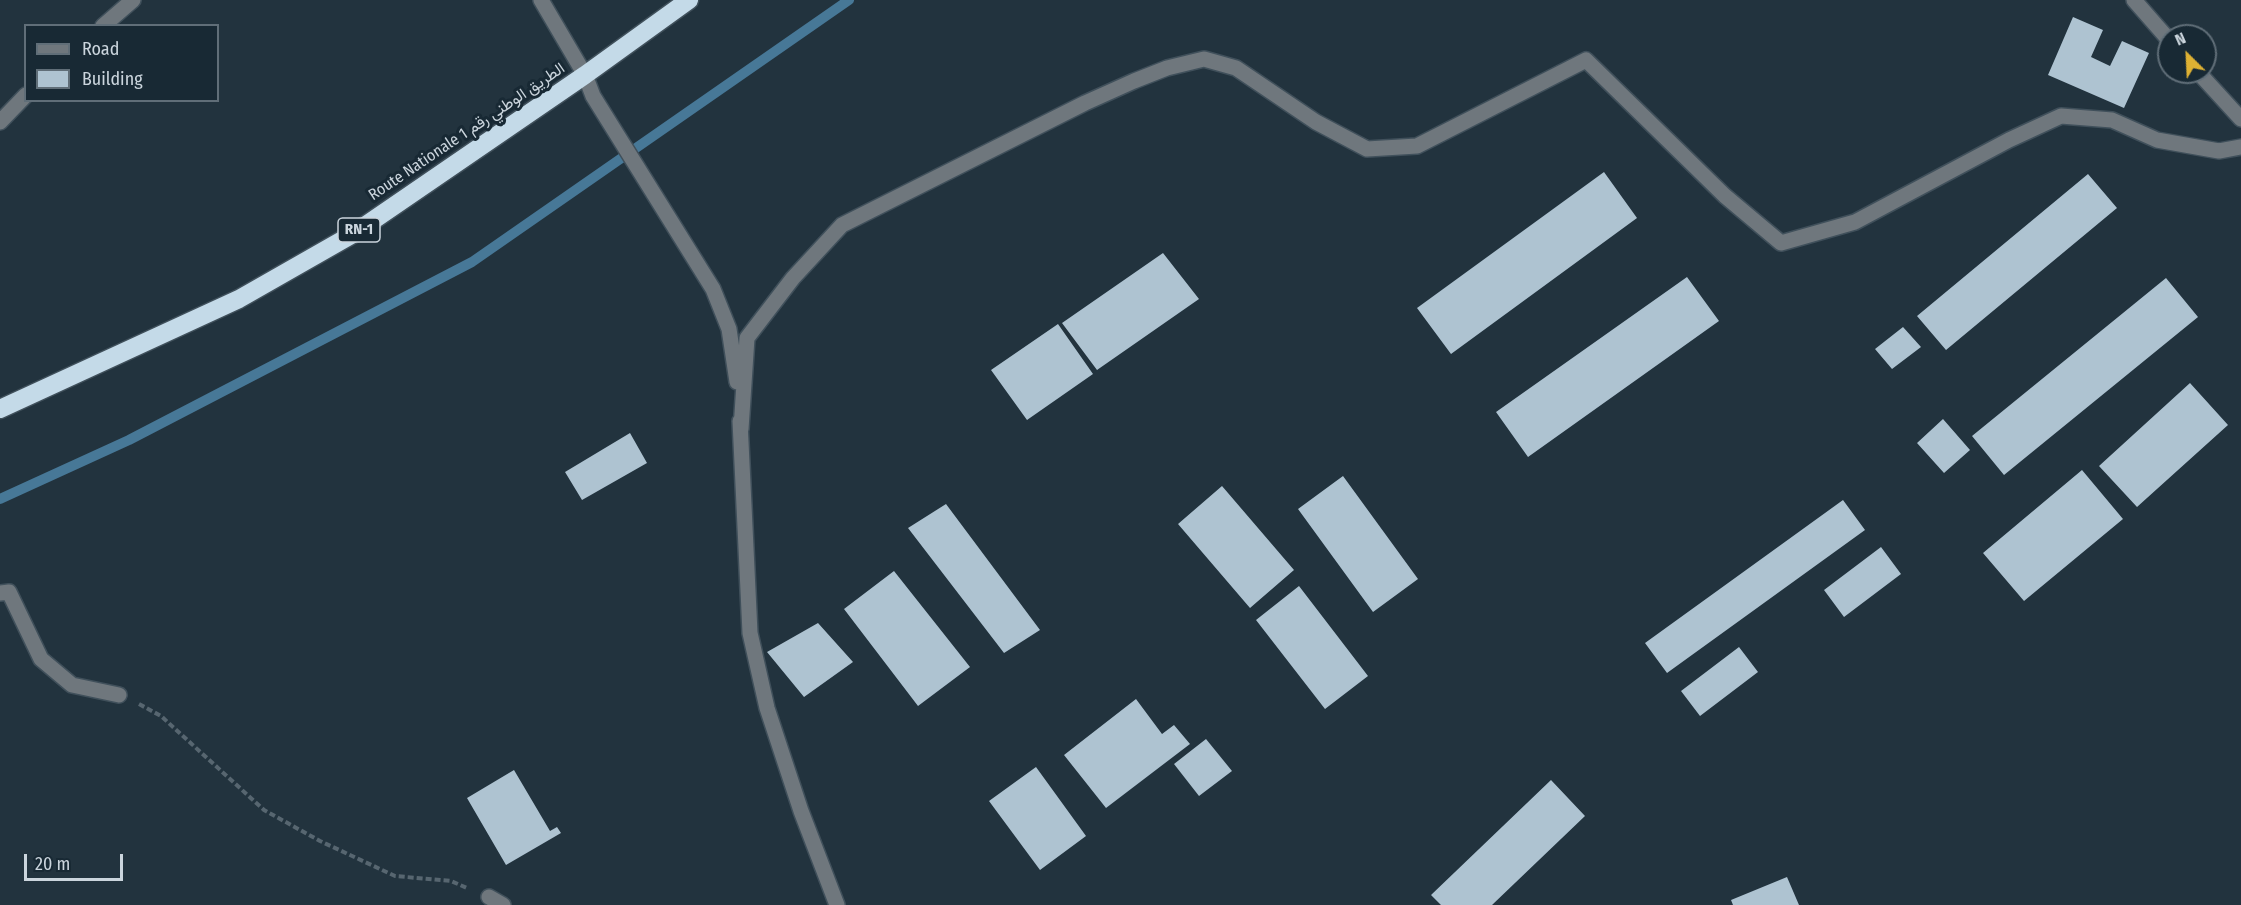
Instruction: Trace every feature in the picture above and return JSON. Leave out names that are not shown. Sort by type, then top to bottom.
[{"type":"highway","name":"Route Nationale الطريق الوطني رقم 1","points":[[0,409],[239,299],[352,234],[585,75],[688,0]]},
{"type":"street","points":[[105,24],[133,0]]},
{"type":"street","points":[[541,0],[585,75],[592,96],[713,289],[729,329],[741,429],[750,633],[767,708],[801,811],[837,905]]},
{"type":"street","points":[[2134,0],[2157,26]]},
{"type":"street","points":[[741,429],[747,338],[793,278],[842,225],[1085,103],[1167,68],[1204,59],[1236,68],[1316,122],[1367,149],[1417,146],[1586,60],[1725,196],[1781,243],[1855,222],[2009,140],[2061,116],[2112,120],[2157,140],[2219,151],[2241,147]]},
{"type":"street","points":[[2209,84],[2241,119]]},
{"type":"street","points":[[0,122],[24,97]]},
{"type":"street","points":[[0,593],[9,592],[41,660],[72,685],[119,694]]},
{"type":"street","points":[[489,897],[504,905]]},
{"type":"path","points":[[119,694],[161,716],[264,810],[320,841],[395,876],[451,881],[489,897]]},
{"type":"building","points":[[2073,17],[2103,30],[2091,57],[2110,66],[2122,41],[2149,53],[2124,108],[2048,75]]},
{"type":"building","points":[[1604,172],[1637,218],[1451,354],[1417,308]]},
{"type":"building","points":[[2088,174],[2117,208],[1946,350],[1917,316]]},
{"type":"building","points":[[1163,253],[1199,299],[1097,370],[1062,323]]},
{"type":"building","points":[[1687,277],[1719,321],[1528,457],[1496,412]]},
{"type":"building","points":[[2166,278],[2198,317],[2004,475],[1972,436]]},
{"type":"building","points":[[1058,324],[1093,374],[1027,420],[991,370]]},
{"type":"building","points":[[1903,327],[1921,347],[1892,369],[1875,349]]},
{"type":"building","points":[[2190,383],[2228,425],[2137,507],[2099,466]]},
{"type":"building","points":[[1943,419],[1970,450],[1944,473],[1917,443]]},
{"type":"building","points":[[630,433],[647,463],[582,500],[565,472]]},
{"type":"building","points":[[2082,470],[2123,519],[2024,601],[1983,553]]},
{"type":"building","points":[[1343,476],[1418,579],[1373,612],[1298,509]]},
{"type":"building","points":[[1222,486],[1294,570],[1250,608],[1178,524]]},
{"type":"building","points":[[1843,500],[1865,530],[1667,673],[1645,643]]},
{"type":"building","points":[[946,504],[1040,630],[1004,653],[908,528]]},
{"type":"building","points":[[1881,547],[1901,574],[1844,617],[1824,590]]},
{"type":"building","points":[[894,571],[970,667],[918,706],[844,609]]},
{"type":"building","points":[[1299,586],[1368,676],[1325,709],[1256,620]]},
{"type":"building","points":[[818,623],[853,662],[804,697],[767,652]]},
{"type":"building","points":[[1739,647],[1758,672],[1700,716],[1681,691]]},
{"type":"building","points":[[1136,699],[1162,734],[1174,725],[1190,744],[1106,808],[1064,755]]},
{"type":"building","points":[[1206,739],[1232,771],[1199,796],[1174,764]]},
{"type":"building","points":[[1036,767],[1086,836],[1040,870],[989,801]]},
{"type":"building","points":[[514,770],[550,831],[557,827],[561,833],[506,865],[467,798]]},
{"type":"building","points":[[1551,780],[1585,816],[1492,905],[1441,905],[1431,895]]},
{"type":"building","points":[[1787,877],[1799,905],[1733,905],[1731,900]]},
{"type":"waterway","points":[[0,499],[129,440],[472,262],[849,0]]}]
